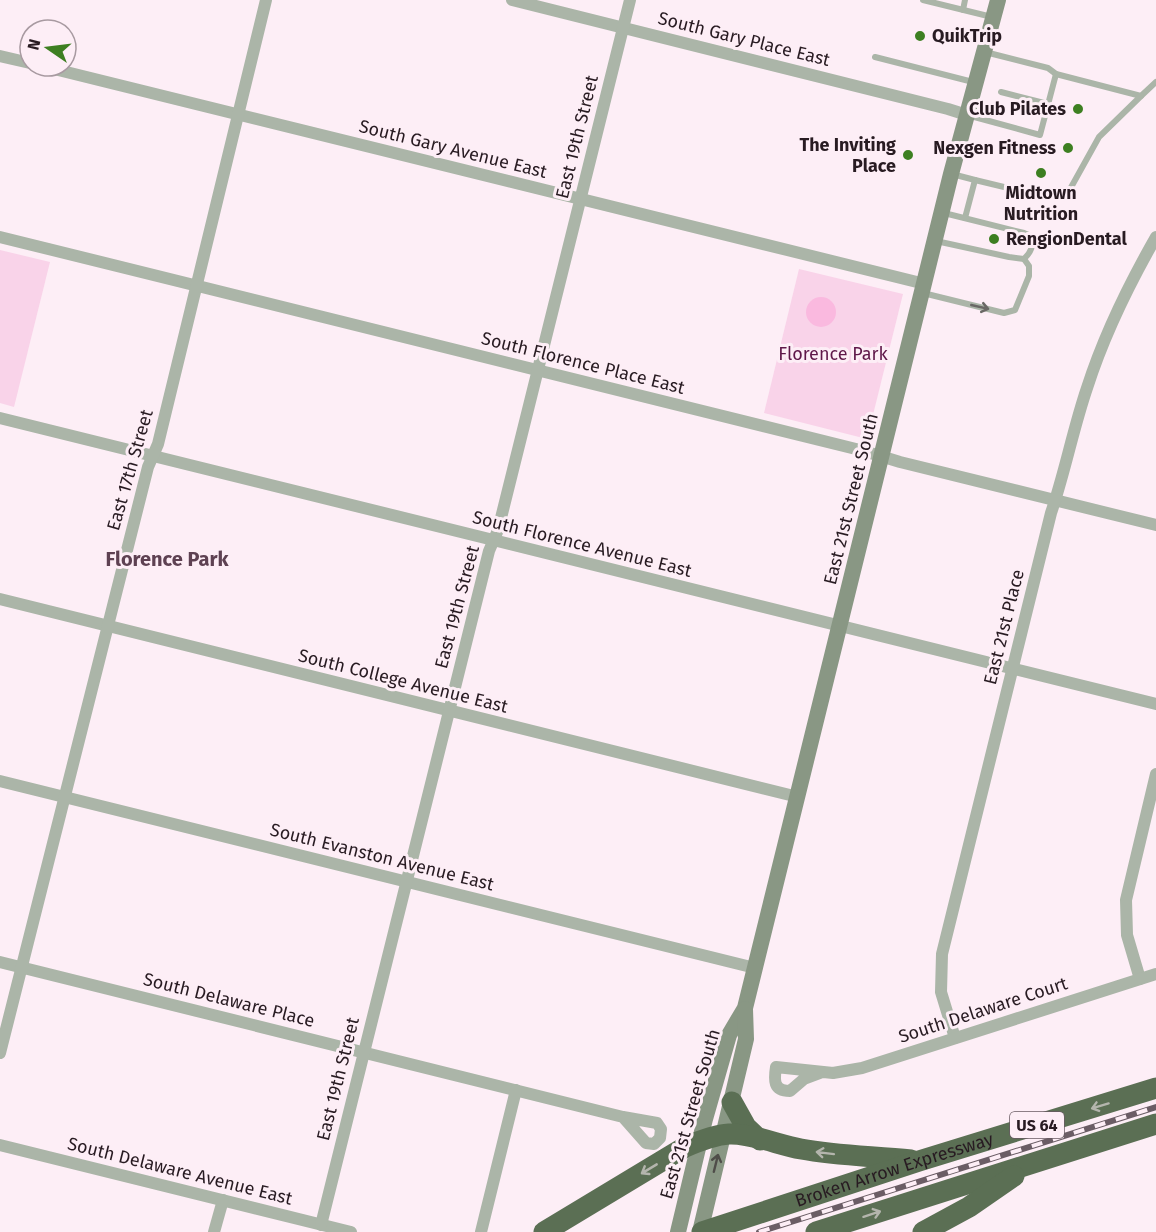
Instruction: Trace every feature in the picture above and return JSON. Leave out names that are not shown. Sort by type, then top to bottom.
[{"type":"highway","name":"Broken Arrow Expressway","points":[[701,1232],[919,1161],[1156,1088]]},
{"type":"highway","points":[[732,1102],[746,1127],[760,1140]]},
{"type":"highway","name":"Broken Arrow Expressway","points":[[816,1232],[1156,1124]]},
{"type":"highway","points":[[544,1232],[685,1147],[700,1140],[723,1135],[732,1134],[782,1146],[826,1153],[919,1161]]},
{"type":"highway","points":[[923,1232],[969,1207],[1033,1163]]},
{"type":"main road","name":"East 21st Street South","points":[[701,1232],[746,1039],[745,1008],[951,174],[998,0]]},
{"type":"main road","name":"East 21st Street South","points":[[678,1232],[729,1035],[745,1008]]},
{"type":"street","name":"East 17th Street","points":[[0,1053],[148,466],[158,444],[266,0]]},
{"type":"street","name":"South Gary Place East","points":[[512,0],[967,115]]},
{"type":"street","name":"East 19th Street","points":[[321,1225],[489,551],[494,540],[630,0]]},
{"type":"street","points":[[0,56],[18,60]]},
{"type":"street","name":"South Gary Avenue East","points":[[78,75],[580,198],[924,289]]},
{"type":"street","name":"South Florence Place East","points":[[0,237],[1156,525]]},
{"type":"street","name":"East 21st Place","points":[[955,1038],[941,992],[942,954],[1012,669],[1086,390],[1106,335],[1134,275],[1156,237]]},
{"type":"street","name":"South Florence Avenue East","points":[[0,418],[1156,704]]},
{"type":"street","name":"South College Avenue East","points":[[0,599],[798,797]]},
{"type":"street","points":[[1140,979],[1127,935],[1126,900],[1156,774]]},
{"type":"street","name":"South Evanston Avenue East","points":[[0,781],[755,968]]},
{"type":"street","name":"South Delaware Place","points":[[0,962],[623,1117]]},
{"type":"street","name":"South Delaware Court","points":[[820,1073],[846,1072],[1156,974]]},
{"type":"street","points":[[481,1232],[516,1090]]},
{"type":"street","name":"South Delaware Avenue East","points":[[0,1145],[351,1232]]},
{"type":"street","points":[[214,1232],[223,1200]]},
{"type":"lane","points":[[923,0],[941,2],[993,17]]},
{"type":"lane","points":[[963,10],[965,0]]},
{"type":"lane","points":[[985,52],[1048,68],[1056,74],[1141,96]]},
{"type":"lane","points":[[875,57],[977,82]]},
{"type":"lane","points":[[967,115],[1040,135],[1056,74]]},
{"type":"lane","points":[[951,174],[1033,194],[1060,197],[1069,191],[1099,137],[1156,82]]},
{"type":"lane","points":[[1001,92],[1048,104]]},
{"type":"lane","points":[[965,218],[975,180]]},
{"type":"lane","points":[[942,213],[1024,232],[1031,236],[1033,243],[1032,250],[1024,259]]},
{"type":"lane","points":[[924,289],[1004,313],[1015,310],[1029,276],[1029,266],[1024,259],[936,241]]},
{"type":"green space","points":[[0,250],[50,262],[14,407],[0,403]]},
{"type":"green space","name":"Florence Park","points":[[799,269],[903,294],[867,439],[764,413]]},
{"type":"shaded area","points":[[821,297],[827,298],[835,306],[835,318],[827,326],[821,327],[815,326],[807,318],[806,312],[807,306],[815,298]]},
{"type":"railway","points":[[759,1232],[1156,1107]]},
{"type":"place","name":"QuikTrip","points":[[920,36]]},
{"type":"place","name":"Club Pilates","points":[[1078,109]]},
{"type":"place","name":"Nexgen Fitness","points":[[1068,148]]},
{"type":"place","name":"The Inviting Place","points":[[908,155]]},
{"type":"place","name":"Midtown Nutrition","points":[[1041,173]]},
{"type":"place","name":"RengionDental","points":[[994,239]]},
{"type":"district","name":"Florence Park","points":[[167,559]]}]
